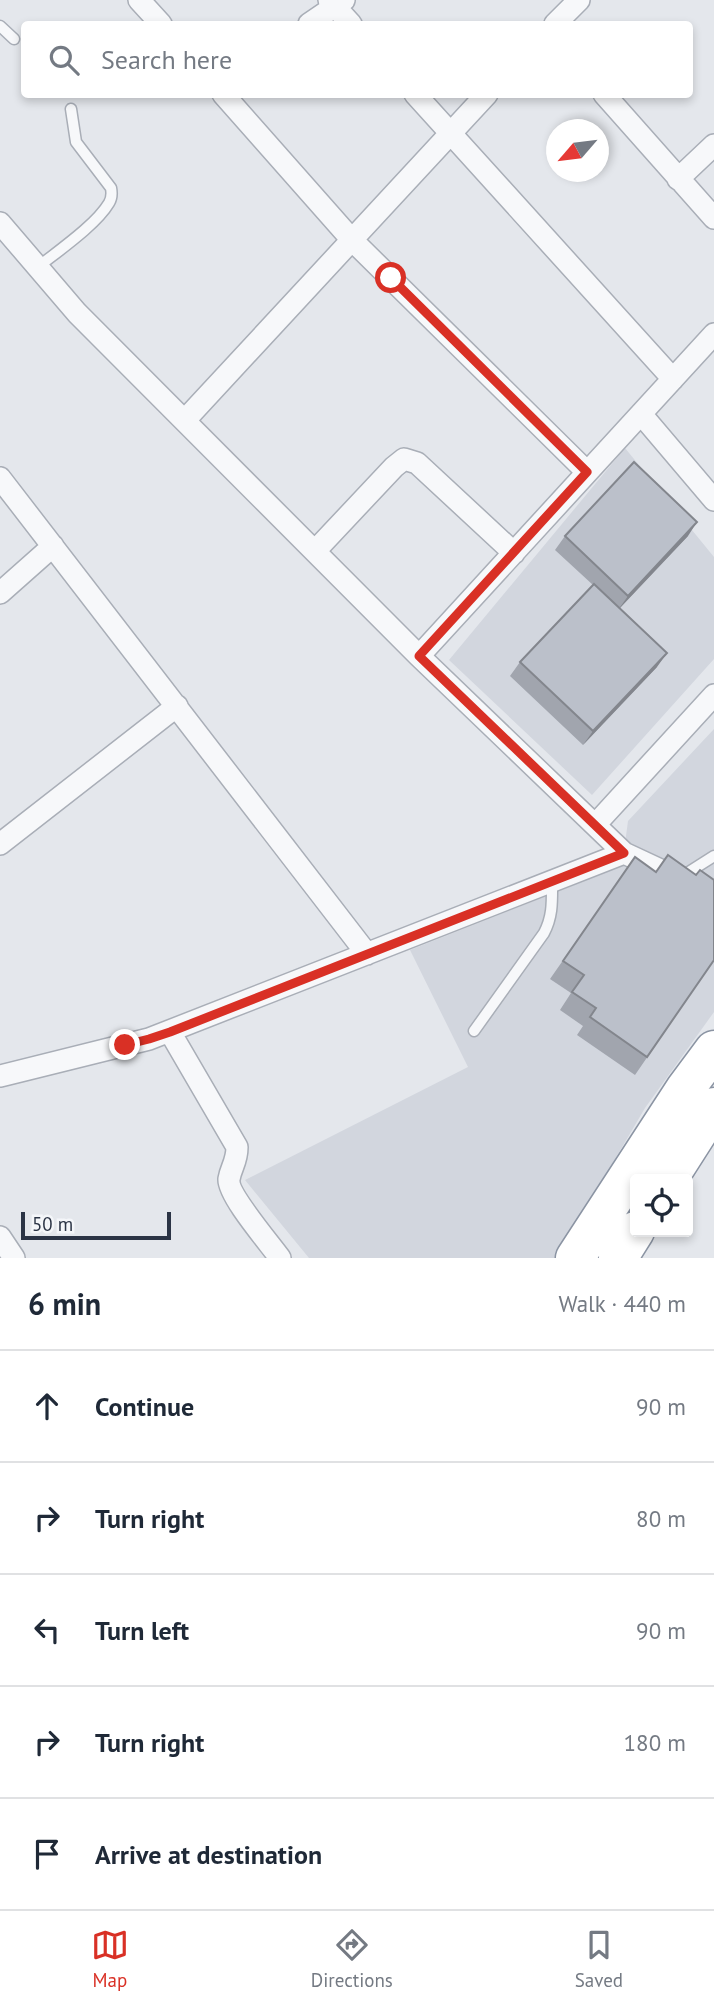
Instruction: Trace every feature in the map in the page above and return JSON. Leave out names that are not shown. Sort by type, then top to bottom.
[{"type":"highway","points":[[575,1258],[685,1089],[714,1050]]},
{"type":"highway","points":[[671,1174],[714,1107]]},
{"type":"highway","points":[[618,1258],[631,1237]]},
{"type":"street","points":[[139,0],[158,21]]},
{"type":"street","points":[[558,21],[579,0]]},
{"type":"street","points":[[313,21],[336,2],[349,21]]},
{"type":"street","points":[[227,98],[352,240],[587,472]]},
{"type":"street","points":[[419,98],[673,379]]},
{"type":"street","points":[[185,420],[483,98]]},
{"type":"street","points":[[607,98],[714,218]]},
{"type":"street","points":[[678,179],[714,145]]},
{"type":"street","points":[[0,223],[77,313],[419,656],[624,853],[714,895]]},
{"type":"street","points":[[419,656],[714,334]]},
{"type":"street","points":[[640,414],[714,500]]},
{"type":"street","points":[[315,551],[404,459],[417,463],[514,552]]},
{"type":"street","points":[[0,478],[368,954]]},
{"type":"street","points":[[0,593],[53,546]]},
{"type":"street","points":[[596,825],[714,695]]},
{"type":"street","points":[[0,844],[177,706]]},
{"type":"street","points":[[0,1076],[170,1032],[624,853]]},
{"type":"street","points":[[170,1032],[237,1147],[237,1159],[229,1181],[233,1194],[280,1258]]},
{"type":"lane","points":[[0,26],[13,39]]},
{"type":"lane","points":[[38,267],[97,218],[112,197],[111,188],[76,142],[71,109]]},
{"type":"lane","points":[[678,878],[714,856]]},
{"type":"lane","points":[[474,1031],[550,922],[553,909],[552,881]]},
{"type":"shaded area","points":[[625,448],[714,557],[714,659],[592,795],[449,660]]},
{"type":"shaded area","points":[[714,729],[714,1012],[645,1108],[557,1258],[309,1258],[245,1180],[468,1067],[410,950],[622,866],[628,821]]},
{"type":"building","points":[[634,462],[697,522],[628,596],[565,536]]},
{"type":"building","points":[[594,584],[667,653],[593,731],[520,662]]},
{"type":"building","points":[[668,855],[696,875],[700,870],[714,880],[714,960],[647,1057],[590,1017],[596,1008],[572,992],[584,975],[563,961],[635,857],[656,872]]},
{"type":"route","points":[[125,1045],[170,1032],[624,853],[419,656],[587,472],[391,278]]}]
